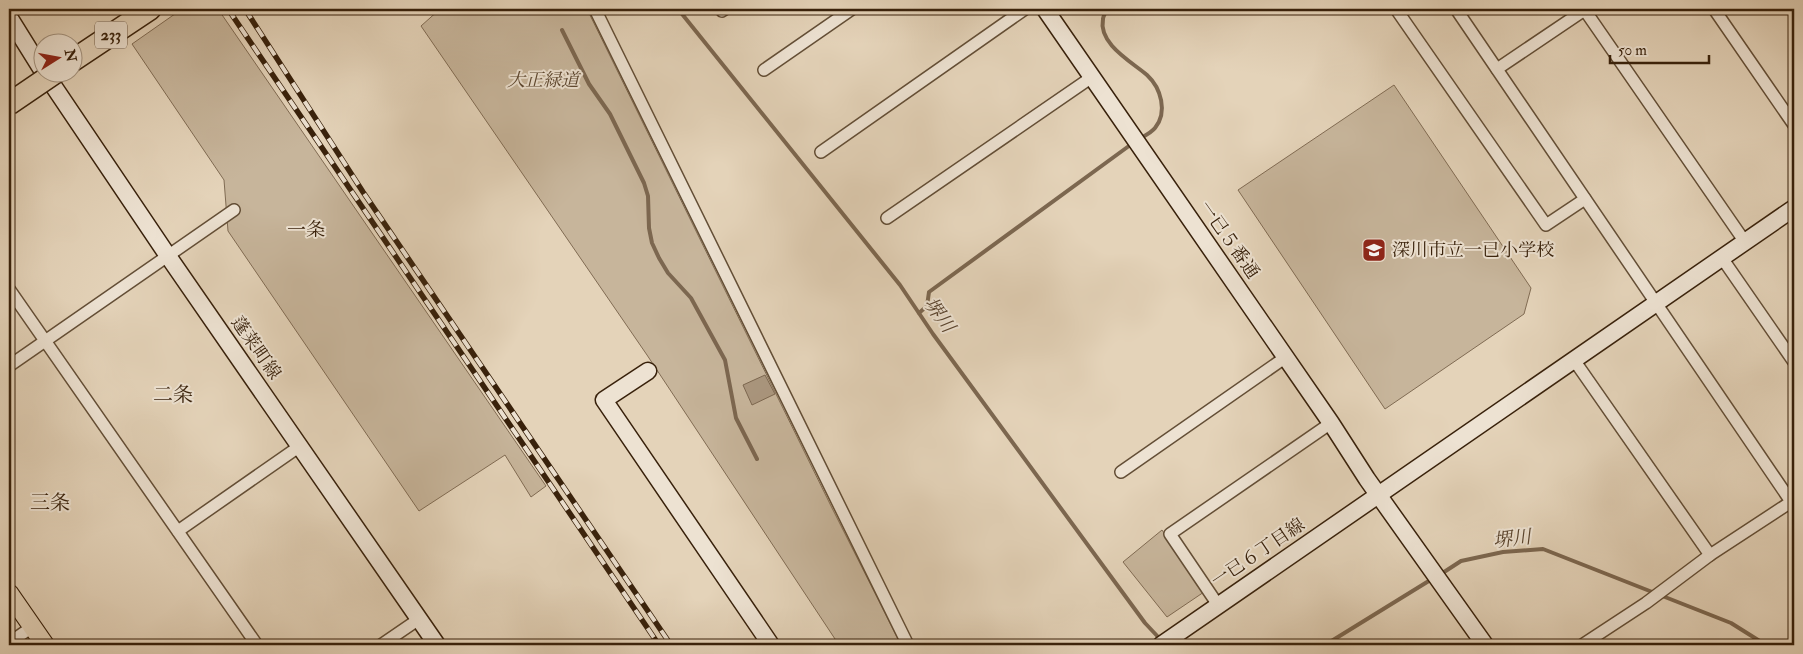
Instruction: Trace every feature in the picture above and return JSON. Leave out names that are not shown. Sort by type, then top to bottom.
[{"type":"highway","name":"233","points":[[82,54],[150,9]]},
{"type":"highway","points":[[9,104],[41,82]]},
{"type":"main road","points":[[9,594],[45,645]]},
{"type":"street","points":[[595,9],[908,645]]},
{"type":"street","points":[[764,70],[852,9]]},
{"type":"street","points":[[822,152],[1025,9]]},
{"type":"street","points":[[1396,9],[1546,225],[1585,199]]},
{"type":"street","points":[[1456,9],[1655,304],[1793,502],[1710,555],[1646,603],[1582,645]]},
{"type":"street","points":[[1497,69],[1585,9],[1745,242]]},
{"type":"street","points":[[1714,9],[1794,126]]},
{"type":"street","name":"一已５番通","points":[[1049,10],[1092,77],[1378,494],[1485,645]]},
{"type":"street","name":"蓬莱町線","points":[[9,17],[32,52]]},
{"type":"street","points":[[887,218],[1092,77]]},
{"type":"street","name":"蓬莱町線","points":[[51,82],[168,256],[437,645]]},
{"type":"street","points":[[9,366],[234,210]]},
{"type":"street","name":"一已６丁目線","points":[[1161,645],[1745,242],[1793,213]]},
{"type":"street","points":[[1722,258],[1794,362]]},
{"type":"street","points":[[9,289],[257,645]]},
{"type":"street","points":[[1120,472],[1286,358]]},
{"type":"street","points":[[1574,360],[1710,555]]},
{"type":"street","points":[[648,371],[604,400],[771,645]]},
{"type":"street","points":[[1218,605],[1170,534],[1330,423]]},
{"type":"street","points":[[178,531],[300,446]]},
{"type":"street","points":[[382,645],[419,619]]},
{"type":"street","points":[[9,643],[32,627]]},
{"type":"green space","points":[[182,9],[218,9],[546,486],[531,497],[505,455],[419,511],[228,231],[224,180],[132,44]]},
{"type":"green space","name":"大正緑道","points":[[440,9],[587,9],[901,645],[839,645],[647,355],[421,26]]},
{"type":"green space","points":[[1394,85],[1531,288],[1524,314],[1385,409],[1238,190]]},
{"type":"green space","points":[[1162,530],[1204,592],[1167,617],[1123,562]]},
{"type":"shaded area","points":[[765,375],[775,394],[752,405],[743,385]]},
{"type":"waterway","name":"堺川","points":[[678,9],[900,285],[933,334],[1145,623],[1161,640]]},
{"type":"waterway","points":[[1108,9],[1103,19],[1103,28],[1106,36],[1118,52],[1152,80],[1161,100],[1162,108],[1159,122],[1152,131],[1139,139]]},
{"type":"waterway","points":[[562,30],[589,84],[610,114],[644,183],[648,196],[649,228],[652,243],[659,258],[668,273],[691,298],[725,360],[736,418],[757,459]]},
{"type":"waterway","points":[[919,313],[927,306],[929,292],[1133,143]]},
{"type":"waterway","name":"堺川","points":[[1441,574],[1461,561],[1503,552],[1543,549],[1731,623],[1766,645]]},
{"type":"waterway","name":"堺川","points":[[1325,645],[1432,579]]},
{"type":"railway","points":[[228,9],[659,645]]},
{"type":"railway","points":[[245,9],[363,192],[671,645]]},
{"type":"place","name":"深川市立一已小学校","points":[[1374,250]]},
{"type":"district","name":"一条","points":[[306,230]]},
{"type":"district","name":"二条","points":[[173,394]]},
{"type":"district","name":"三条","points":[[50,502]]}]
